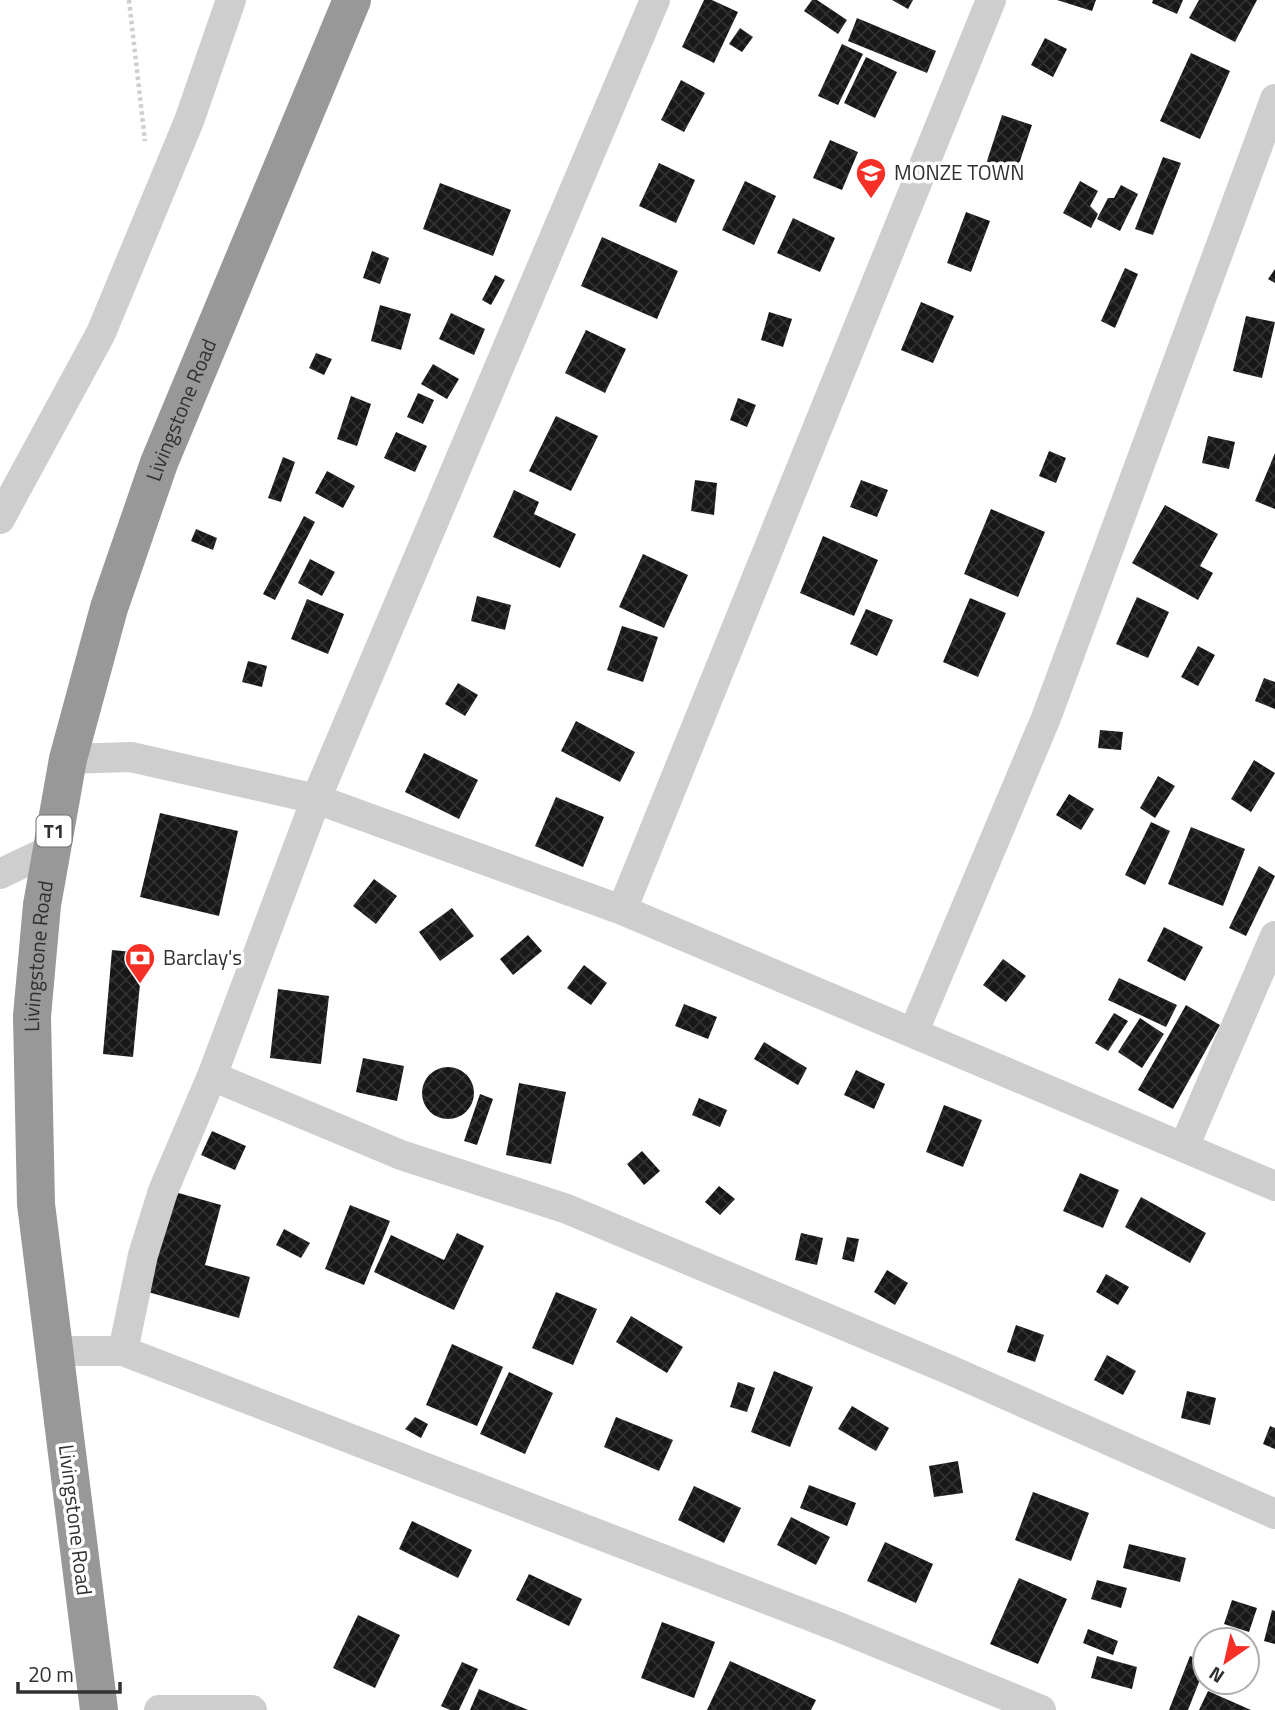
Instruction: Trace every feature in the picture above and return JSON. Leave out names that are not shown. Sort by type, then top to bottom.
[{"type":"highway","name":"Livingstone Road","points":[[99,1710],[36,1204],[32,1016],[41,905],[68,759],[109,608],[159,463],[352,0]]},
{"type":"street","points":[[0,519],[101,333],[189,121],[231,0]]},
{"type":"street","points":[[123,1351],[143,1255],[163,1191],[212,1076],[316,799],[655,0]]},
{"type":"street","points":[[622,910],[991,0]]},
{"type":"street","points":[[914,1031],[1046,718],[1275,99]]},
{"type":"street","points":[[68,759],[131,757],[316,799],[622,910],[914,1031],[1275,1186]]},
{"type":"street","points":[[0,874],[50,850]]},
{"type":"street","points":[[1184,1147],[1275,936]]},
{"type":"street","points":[[212,1076],[401,1155],[567,1209],[962,1376],[1275,1514]]},
{"type":"street","points":[[54,1351],[123,1351],[836,1626],[1041,1710]]},
{"type":"street","points":[[159,1710],[252,1710]]},
{"type":"path","points":[[129,0],[146,149]]},
{"type":"building","points":[[704,0],[712,0],[738,12],[714,63],[682,47]]},
{"type":"building","points":[[812,0],[817,0],[847,20],[838,34],[804,11]]},
{"type":"building","points":[[892,0],[913,0],[908,9]]},
{"type":"building","points":[[1057,0],[1096,0],[1092,11]]},
{"type":"building","points":[[1153,0],[1183,0],[1177,14],[1152,3]]},
{"type":"building","points":[[1199,0],[1257,0],[1235,42],[1189,18]]},
{"type":"building","points":[[857,18],[936,51],[927,73],[848,41]]},
{"type":"building","points":[[740,28],[753,37],[742,52],[729,44]]},
{"type":"building","points":[[1045,38],[1067,49],[1053,77],[1031,65]]},
{"type":"building","points":[[842,44],[863,54],[838,105],[818,96]]},
{"type":"building","points":[[1191,53],[1230,71],[1200,139],[1160,121]]},
{"type":"building","points":[[866,57],[897,72],[875,118],[844,103]]},
{"type":"building","points":[[681,80],[705,93],[684,132],[661,120]]},
{"type":"building","points":[[1002,115],[1032,125],[1016,173],[986,164]]},
{"type":"building","points":[[830,140],[858,152],[842,190],[813,178]]},
{"type":"building","points":[[1163,157],[1181,163],[1153,235],[1135,229]]},
{"type":"building","points":[[659,163],[695,180],[676,223],[639,206]]},
{"type":"building","points":[[745,181],[776,196],[754,245],[722,230]]},
{"type":"building","points":[[1080,181],[1098,191],[1090,206],[1098,214],[1091,228],[1063,213]]},
{"type":"building","points":[[440,183],[511,210],[493,256],[423,229]]},
{"type":"building","points":[[1121,185],[1138,194],[1120,231],[1097,219],[1108,198],[1114,198]]},
{"type":"building","points":[[966,212],[990,221],[971,272],[947,263]]},
{"type":"building","points":[[793,218],[835,238],[820,272],[777,253]]},
{"type":"building","points":[[602,237],[678,271],[657,319],[581,286]]},
{"type":"building","points":[[372,251],[389,258],[380,284],[363,278]]},
{"type":"building","points":[[1125,268],[1138,274],[1115,328],[1101,321]]},
{"type":"building","points":[[1275,269],[1275,283],[1268,279]]},
{"type":"building","points":[[495,275],[505,280],[491,305],[482,300]]},
{"type":"building","points":[[921,302],[954,316],[933,363],[901,350]]},
{"type":"building","points":[[380,305],[411,314],[401,350],[371,341]]},
{"type":"building","points":[[769,312],[792,319],[783,347],[761,340]]},
{"type":"building","points":[[451,313],[485,329],[474,355],[439,339]]},
{"type":"building","points":[[1246,316],[1275,322],[1262,378],[1233,371]]},
{"type":"building","points":[[586,330],[626,349],[605,393],[565,373]]},
{"type":"building","points":[[316,353],[332,359],[324,375],[309,368]]},
{"type":"building","points":[[433,364],[459,379],[447,399],[421,384]]},
{"type":"building","points":[[418,393],[434,400],[423,424],[407,417]]},
{"type":"building","points":[[351,396],[371,404],[357,446],[337,439]]},
{"type":"building","points":[[738,398],[756,405],[747,427],[730,420]]},
{"type":"building","points":[[556,416],[598,436],[571,491],[529,471]]},
{"type":"building","points":[[396,432],[427,446],[415,472],[384,458]]},
{"type":"building","points":[[1208,436],[1235,442],[1229,469],[1202,463]]},
{"type":"building","points":[[1049,451],[1066,458],[1056,483],[1039,476]]},
{"type":"building","points":[[1275,453],[1275,509],[1255,501]]},
{"type":"building","points":[[283,457],[295,462],[281,502],[268,498]]},
{"type":"building","points":[[327,471],[355,486],[343,508],[315,493]]},
{"type":"building","points":[[695,480],[717,483],[714,515],[691,511]]},
{"type":"building","points":[[861,480],[888,490],[877,517],[850,507]]},
{"type":"building","points":[[514,490],[539,502],[534,514],[576,534],[560,568],[493,537]]},
{"type":"building","points":[[1165,505],[1218,534],[1200,566],[1213,573],[1198,600],[1132,563]]},
{"type":"building","points":[[991,509],[1045,532],[1018,597],[964,574]]},
{"type":"building","points":[[304,516],[315,522],[275,600],[263,594]]},
{"type":"building","points":[[196,529],[217,538],[213,550],[191,541]]},
{"type":"building","points":[[823,536],[878,560],[854,616],[800,593]]},
{"type":"building","points":[[643,554],[688,575],[664,628],[619,607]]},
{"type":"building","points":[[310,559],[335,572],[322,596],[298,583]]},
{"type":"building","points":[[477,596],[511,605],[505,630],[471,621]]},
{"type":"building","points":[[1137,597],[1169,612],[1148,658],[1116,644]]},
{"type":"building","points":[[970,598],[1006,613],[978,677],[943,662]]},
{"type":"building","points":[[307,599],[344,614],[328,654],[291,639]]},
{"type":"building","points":[[866,609],[893,620],[877,656],[850,644]]},
{"type":"building","points":[[622,626],[658,637],[643,682],[607,670]]},
{"type":"building","points":[[1198,646],[1215,655],[1198,686],[1181,677]]},
{"type":"building","points":[[248,661],[267,666],[262,687],[242,682]]},
{"type":"building","points":[[1264,678],[1275,682],[1275,709],[1255,701]]},
{"type":"building","points":[[458,683],[478,695],[465,716],[445,704]]},
{"type":"building","points":[[576,721],[635,752],[620,782],[561,751]]},
{"type":"building","points":[[1100,730],[1123,732],[1121,750],[1098,748]]},
{"type":"building","points":[[424,753],[478,780],[459,819],[405,792]]},
{"type":"building","points":[[1254,760],[1275,773],[1251,812],[1231,799]]},
{"type":"building","points":[[1158,776],[1175,786],[1155,818],[1140,808]]},
{"type":"building","points":[[1069,794],[1094,809],[1081,830],[1056,815]]},
{"type":"building","points":[[556,797],[604,817],[583,867],[535,846]]},
{"type":"building","points":[[160,813],[238,831],[219,916],[140,897]]},
{"type":"building","points":[[1151,822],[1170,831],[1145,885],[1125,875]]},
{"type":"building","points":[[1191,827],[1245,849],[1223,906],[1168,884]]},
{"type":"building","points":[[1259,866],[1275,876],[1246,936],[1229,928]]},
{"type":"building","points":[[374,879],[397,896],[376,924],[353,906]]},
{"type":"building","points":[[452,908],[474,936],[440,961],[419,932]]},
{"type":"building","points":[[1164,927],[1203,947],[1185,981],[1147,961]]},
{"type":"building","points":[[528,935],[542,951],[513,975],[500,959]]},
{"type":"building","points":[[112,950],[143,953],[133,1057],[103,1054]]},
{"type":"building","points":[[1003,959],[1026,976],[1006,1002],[983,985]]},
{"type":"building","points":[[584,965],[607,983],[591,1005],[567,988]]},
{"type":"building","points":[[1119,978],[1177,1005],[1166,1027],[1108,1000]]},
{"type":"building","points":[[278,989],[329,996],[321,1064],[270,1058]]},
{"type":"building","points":[[684,1004],[717,1017],[708,1039],[675,1026]]},
{"type":"building","points":[[1186,1005],[1220,1025],[1173,1109],[1138,1090]]},
{"type":"building","points":[[1114,1013],[1128,1021],[1108,1051],[1095,1043]]},
{"type":"building","points":[[1140,1018],[1164,1034],[1142,1068],[1118,1052]]},
{"type":"building","points":[[764,1042],[807,1068],[798,1085],[754,1059]]},
{"type":"building","points":[[363,1058],[404,1066],[397,1101],[356,1092]]},
{"type":"building","points":[[448,1067],[467,1074],[474,1093],[467,1112],[448,1119],[429,1112],[422,1093],[429,1074]]},
{"type":"building","points":[[856,1070],[885,1084],[874,1109],[844,1095]]},
{"type":"building","points":[[519,1083],[566,1092],[551,1164],[506,1155]]},
{"type":"building","points":[[480,1094],[493,1099],[477,1145],[464,1141]]},
{"type":"building","points":[[699,1098],[727,1110],[720,1127],[692,1115]]},
{"type":"building","points":[[944,1105],[982,1120],[963,1167],[926,1152]]},
{"type":"building","points":[[212,1131],[246,1146],[235,1170],[201,1155]]},
{"type":"building","points":[[642,1151],[660,1171],[644,1185],[627,1164]]},
{"type":"building","points":[[1080,1173],[1119,1190],[1103,1228],[1063,1211]]},
{"type":"building","points":[[719,1186],[735,1199],[720,1215],[705,1202]]},
{"type":"building","points":[[175,1192],[221,1205],[205,1265],[250,1277],[239,1318],[148,1292]]},
{"type":"building","points":[[1141,1197],[1206,1233],[1190,1263],[1125,1227]]},
{"type":"building","points":[[350,1205],[390,1221],[364,1285],[325,1269]]},
{"type":"building","points":[[284,1229],[310,1243],[301,1258],[276,1245]]},
{"type":"building","points":[[457,1233],[484,1246],[454,1310],[374,1272],[391,1235],[444,1260]]},
{"type":"building","points":[[801,1233],[823,1238],[817,1265],[795,1260]]},
{"type":"building","points":[[847,1237],[859,1239],[854,1262],[842,1259]]},
{"type":"building","points":[[887,1270],[908,1283],[895,1305],[874,1292]]},
{"type":"building","points":[[1106,1274],[1129,1287],[1118,1305],[1096,1292]]},
{"type":"building","points":[[556,1292],[597,1309],[573,1365],[532,1348]]},
{"type":"building","points":[[631,1316],[683,1347],[667,1373],[616,1342]]},
{"type":"building","points":[[1016,1325],[1044,1335],[1035,1362],[1007,1352]]},
{"type":"building","points":[[452,1344],[503,1367],[477,1426],[426,1405]]},
{"type":"building","points":[[1107,1355],[1136,1371],[1123,1395],[1094,1380]]},
{"type":"building","points":[[774,1371],[813,1387],[790,1447],[751,1432]]},
{"type":"building","points":[[509,1372],[553,1393],[525,1454],[480,1434]]},
{"type":"building","points":[[738,1382],[755,1388],[747,1412],[730,1407]]},
{"type":"building","points":[[1187,1391],[1216,1398],[1210,1425],[1181,1418]]},
{"type":"building","points":[[852,1406],[889,1428],[876,1451],[838,1429]]},
{"type":"building","points":[[415,1417],[428,1424],[421,1438],[405,1429]]},
{"type":"building","points":[[616,1417],[673,1440],[659,1471],[604,1447]]},
{"type":"building","points":[[1270,1426],[1275,1428],[1275,1449],[1263,1444]]},
{"type":"building","points":[[958,1461],[963,1493],[934,1497],[929,1466]]},
{"type":"building","points":[[809,1485],[856,1503],[847,1526],[800,1508]]},
{"type":"building","points":[[694,1486],[741,1508],[724,1543],[678,1520]]},
{"type":"building","points":[[1033,1492],[1089,1513],[1071,1561],[1015,1540]]},
{"type":"building","points":[[791,1517],[830,1537],[816,1565],[777,1545]]},
{"type":"building","points":[[412,1521],[472,1550],[458,1578],[399,1549]]},
{"type":"building","points":[[885,1542],[933,1564],[916,1603],[867,1581]]},
{"type":"building","points":[[1129,1544],[1186,1558],[1180,1582],[1123,1568]]},
{"type":"building","points":[[529,1574],[582,1599],[569,1626],[516,1600]]},
{"type":"building","points":[[1019,1578],[1067,1599],[1038,1664],[990,1644]]},
{"type":"building","points":[[1097,1580],[1127,1588],[1121,1608],[1091,1599]]},
{"type":"building","points":[[1232,1600],[1257,1608],[1251,1626],[1224,1624]]},
{"type":"building","points":[[1272,1610],[1275,1611],[1275,1644],[1264,1641]]},
{"type":"building","points":[[358,1615],[400,1635],[375,1688],[333,1668]]},
{"type":"building","points":[[662,1622],[715,1642],[694,1698],[641,1678]]},
{"type":"building","points":[[1088,1629],[1118,1641],[1113,1655],[1083,1643]]},
{"type":"building","points":[[1097,1656],[1137,1667],[1132,1689],[1091,1678]]},
{"type":"building","points":[[1190,1656],[1191,1696],[1194,1696],[1188,1710],[1169,1710]]},
{"type":"building","points":[[730,1661],[816,1700],[811,1710],[707,1710]]},
{"type":"building","points":[[462,1662],[478,1669],[459,1710],[450,1710],[441,1706]]},
{"type":"building","points":[[479,1689],[528,1710],[470,1710]]},
{"type":"building","points":[[1206,1696],[1219,1696],[1251,1710],[1199,1710]]},
{"type":"place","name":"MONZE TOWN","points":[[871,200]]},
{"type":"place","name":"Barclay's","points":[[140,985]]}]
